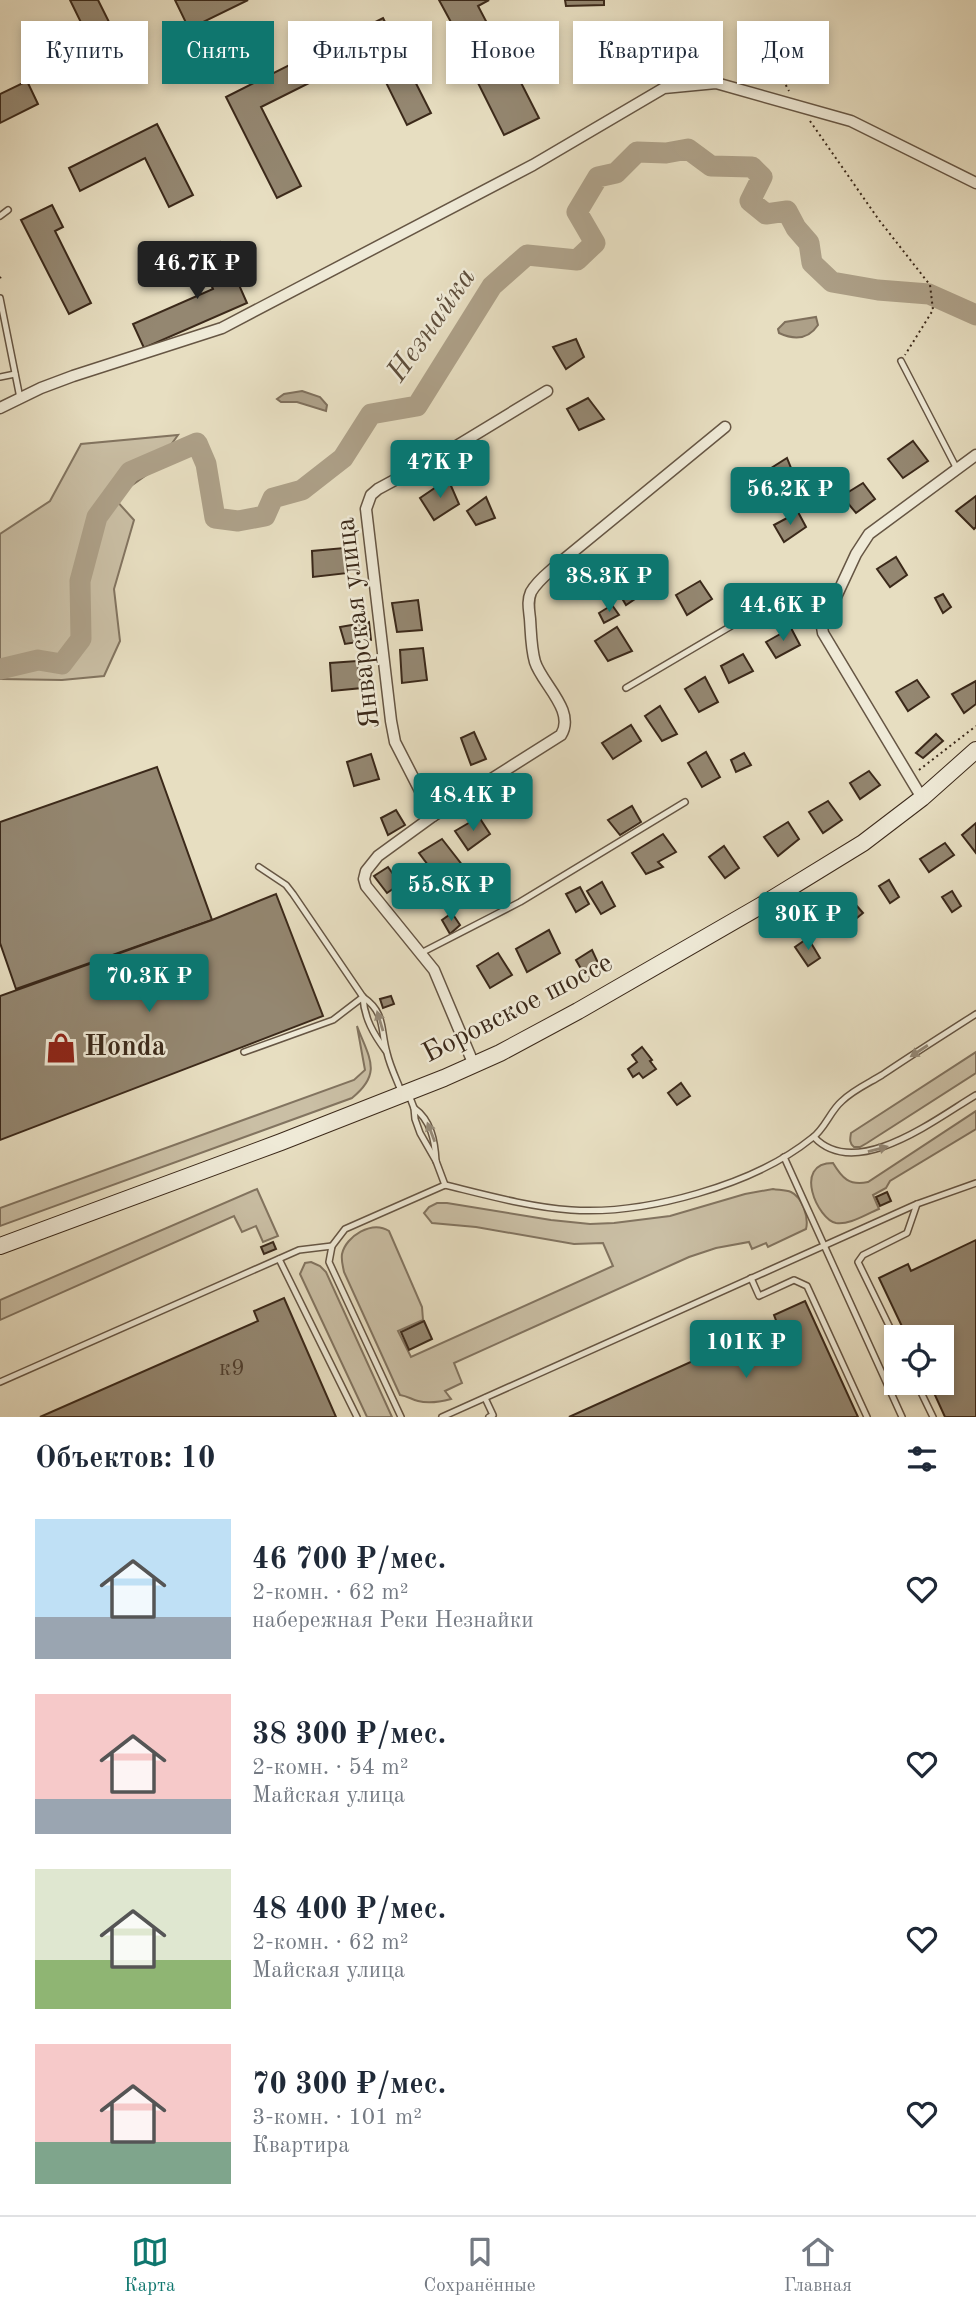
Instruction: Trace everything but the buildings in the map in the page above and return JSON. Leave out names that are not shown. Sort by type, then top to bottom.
[{"type":"main road","name":"Боровское шоссе","points":[[0,1246],[281,1142],[474,1065],[568,1017],[863,843],[922,798],[976,750]]},
{"type":"street","points":[[0,408],[73,376],[222,328],[533,165],[664,88],[716,83],[851,121],[976,183]]},
{"type":"street","name":"Январская улица","points":[[433,816],[395,742],[367,502],[377,489],[445,453],[547,391]]},
{"type":"street","points":[[474,1065],[434,970],[366,886],[364,879],[370,864],[378,856],[433,816],[561,735],[564,716],[536,665],[533,651],[528,602],[531,592],[540,581],[724,427]]},
{"type":"street","points":[[922,798],[822,633],[822,625],[856,554],[869,534],[976,455]]},
{"type":"lane","points":[[0,216],[8,210]]},
{"type":"lane","points":[[0,298],[20,399]]},
{"type":"lane","points":[[901,361],[957,469]]},
{"type":"lane","points":[[0,377],[15,374]]},
{"type":"lane","points":[[626,688],[789,592],[796,591],[800,594],[822,625]]},
{"type":"lane","points":[[421,953],[520,902],[685,802]]},
{"type":"lane","points":[[259,867],[286,885],[363,997],[377,1010],[386,1051]]},
{"type":"lane","points":[[363,997],[369,1024],[386,1051],[405,1093],[427,1122],[435,1144],[436,1161]]},
{"type":"lane","points":[[244,1052],[333,1020],[363,997]]},
{"type":"lane","points":[[401,1417],[329,1262],[332,1246],[345,1229],[445,1185],[527,1204],[571,1210],[634,1207],[696,1194],[755,1172],[784,1157],[814,1137],[842,1101],[976,1014]]},
{"type":"lane","points":[[814,1137],[832,1149],[860,1152],[877,1150],[898,1142],[976,1095]]},
{"type":"lane","points":[[414,1108],[423,1140],[436,1161],[445,1185]]},
{"type":"lane","points":[[784,1157],[902,1417]]},
{"type":"lane","points":[[442,1417],[916,1204],[976,1183]]},
{"type":"lane","points":[[889,1325],[858,1262],[863,1255],[907,1233],[916,1204]]},
{"type":"lane","points":[[0,1382],[299,1250],[332,1246]]},
{"type":"lane","points":[[279,1259],[357,1417]]},
{"type":"lane","points":[[751,1278],[759,1296],[794,1280],[807,1286],[867,1417]]},
{"type":"lane","points":[[922,1395],[933,1417]]},
{"type":"lane","points":[[485,1398],[493,1415],[489,1417]]},
{"type":"path","points":[[785,84],[879,220],[930,285],[933,310],[901,361]]},
{"type":"path","points":[[910,778],[976,726]]},
{"type":"shaded area","points":[[816,317],[818,325],[810,334],[795,338],[779,333],[778,329],[785,322]]},
{"type":"shaded area","points":[[302,391],[320,397],[327,405],[326,411],[277,399],[284,394]]},
{"type":"shaded area","points":[[178,435],[152,471],[114,498],[134,520],[114,589],[120,641],[104,676],[62,680],[0,679],[0,534],[50,501],[81,444]]},
{"type":"shaded area","points":[[357,1026],[371,1065],[368,1081],[352,1098],[0,1226],[0,1208],[354,1080],[365,1070]]},
{"type":"shaded area","points":[[976,1052],[976,1073],[867,1143],[860,1147],[852,1145],[851,1133]]},
{"type":"shaded area","points":[[976,1111],[976,1129],[890,1181],[886,1188],[873,1195],[879,1209],[852,1221],[836,1223],[829,1220],[816,1203],[811,1181],[814,1172],[821,1165],[833,1163],[847,1180],[856,1183],[868,1182]]},
{"type":"shaded area","points":[[257,1189],[278,1236],[263,1242],[256,1226],[242,1232],[234,1216],[0,1320],[0,1300]]},
{"type":"shaded area","points":[[773,1189],[791,1192],[798,1198],[805,1213],[806,1229],[768,1247],[766,1243],[752,1249],[749,1242],[716,1248],[689,1257],[454,1363],[462,1383],[445,1391],[451,1399],[439,1402],[422,1402],[400,1395],[342,1263],[344,1247],[354,1236],[375,1227],[389,1231],[422,1307],[423,1320],[398,1331],[411,1357],[613,1266],[603,1243],[574,1244],[476,1227],[432,1223],[424,1213],[437,1203],[551,1220],[590,1224],[614,1223],[670,1216],[745,1194]]},
{"type":"shaded area","points":[[311,1262],[326,1272],[392,1417],[367,1417],[300,1274],[305,1263]]},
{"type":"waterway","name":"Незнайка","points":[[0,669],[38,660],[62,664],[81,639],[80,581],[97,517],[130,472],[197,443],[206,464],[215,518],[238,521],[265,516],[273,498],[302,490],[343,458],[371,414],[417,406],[492,286],[527,255],[577,260],[595,243],[577,212],[598,177],[616,173],[637,152],[666,153],[688,149],[711,166],[752,167],[762,177],[750,201],[766,214],[787,211],[796,228],[809,243],[812,263],[832,282],[878,290],[929,294],[976,315]]},
{"type":"place","name":"Honda","points":[[61,1048]]}]
